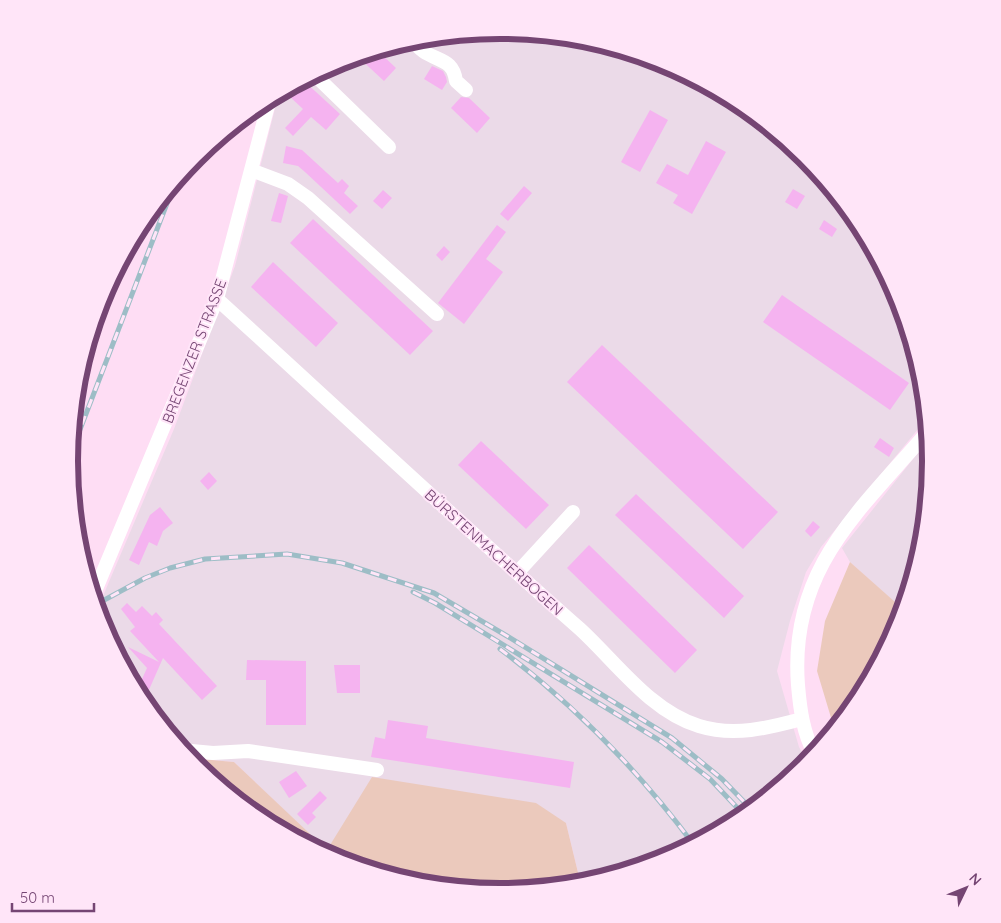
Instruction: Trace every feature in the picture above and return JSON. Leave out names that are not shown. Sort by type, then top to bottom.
[{"type":"street","points":[[419,47],[448,64],[455,71],[456,81],[466,90]]},
{"type":"street","points":[[320,79],[389,147]]},
{"type":"street","name":"BREGENZER STRASSE","points":[[97,587],[217,299],[267,109]]},
{"type":"street","points":[[251,170],[288,184],[308,198],[437,314]]},
{"type":"street","name":"BÜRSTENMACHERBOGEN","points":[[217,299],[587,636],[662,708],[697,726],[719,730],[745,732],[802,719]]},
{"type":"street","points":[[812,746],[802,719],[797,667],[798,640],[802,614],[812,584],[826,555],[840,534],[922,438]]},
{"type":"street","points":[[517,573],[573,512]]},
{"type":"street","points":[[194,751],[213,753],[248,751],[377,770]]},
{"type":"shaded area","points":[[500,39],[556,42],[610,53],[662,71],[712,95],[758,126],[779,144],[836,204],[867,250],[880,275],[901,326],[909,352],[920,406],[921,425],[821,547],[806,572],[790,621],[777,671],[799,747],[804,755],[758,797],[712,828],[687,841],[636,862],[579,877],[566,823],[335,850],[319,843],[234,762],[201,759],[165,719],[134,673],[121,648],[101,600],[174,429],[235,266],[276,103],[314,82],[339,71],[391,53],[445,42]]},
{"type":"shaded area","points":[[922,447],[920,517],[909,571],[901,597],[895,603],[850,562],[842,548]]},
{"type":"shaded area","points":[[850,562],[895,602],[901,596],[880,648],[867,673],[833,723],[817,671],[825,621]]},
{"type":"shaded area","points":[[201,759],[234,762],[321,844],[289,828],[243,797]]},
{"type":"shaded area","points":[[372,777],[536,803],[566,823],[579,877],[556,881],[500,884],[445,881],[391,870],[329,847]]},
{"type":"building","points":[[383,56],[396,68],[384,81],[363,62]]},
{"type":"building","points":[[432,66],[443,71],[446,77],[447,82],[442,90],[424,79]]},
{"type":"building","points":[[308,85],[340,114],[326,130],[311,117],[293,136],[285,128],[303,109],[289,96]]},
{"type":"building","points":[[461,97],[469,98],[490,118],[477,133],[451,108]]},
{"type":"building","points":[[650,110],[668,120],[640,172],[621,162]]},
{"type":"building","points":[[706,141],[726,152],[692,214],[673,203],[678,195],[656,183],[667,164],[688,175]]},
{"type":"building","points":[[286,146],[302,150],[338,183],[342,179],[349,186],[344,193],[358,206],[350,214],[298,166],[283,163]]},
{"type":"building","points":[[524,186],[532,193],[508,221],[500,214]]},
{"type":"building","points":[[793,189],[805,196],[797,209],[785,202]]},
{"type":"building","points":[[383,190],[392,198],[382,209],[373,201]]},
{"type":"building","points":[[279,193],[288,196],[281,223],[271,221]]},
{"type":"building","points":[[313,219],[433,331],[410,355],[290,243]]},
{"type":"building","points":[[824,220],[837,229],[832,237],[819,229]]},
{"type":"building","points":[[497,225],[506,232],[486,259],[503,272],[464,324],[438,303]]},
{"type":"building","points":[[444,246],[450,252],[442,261],[436,255]]},
{"type":"building","points":[[273,262],[338,323],[316,347],[251,287]]},
{"type":"building","points":[[782,295],[909,383],[890,410],[763,322]]},
{"type":"building","points":[[602,345],[778,512],[743,549],[567,382]]},
{"type":"building","points":[[880,438],[894,448],[889,457],[874,447]]},
{"type":"building","points":[[481,441],[549,505],[526,529],[458,465]]},
{"type":"building","points":[[209,472],[217,481],[208,490],[200,481]]},
{"type":"building","points":[[636,494],[744,596],[724,618],[615,515]]},
{"type":"building","points":[[160,507],[173,523],[163,531],[157,546],[149,542],[139,565],[129,560],[150,515]]},
{"type":"building","points":[[813,521],[820,527],[811,537],[805,531]]},
{"type":"building","points":[[589,545],[697,650],[675,673],[567,568]]},
{"type":"building","points":[[127,603],[136,612],[142,606],[152,616],[156,612],[163,620],[159,624],[217,686],[202,700],[163,658],[148,692],[146,691],[140,683],[147,668],[128,647],[159,662],[130,631],[135,627],[121,609]]},
{"type":"building","points":[[247,660],[306,661],[306,725],[266,725],[266,680],[246,680]]},
{"type":"building","points":[[334,665],[360,665],[360,693],[337,693]]},
{"type":"building","points":[[388,720],[428,726],[426,738],[574,762],[570,788],[371,757],[375,737],[385,739]]},
{"type":"building","points":[[296,771],[307,786],[289,798],[279,782]]},
{"type":"building","points":[[320,791],[327,798],[312,813],[316,817],[308,825],[297,814]]},
{"type":"railway","points":[[79,432],[168,200]]},
{"type":"railway","points":[[102,601],[145,578],[170,568],[205,559],[287,554],[342,563],[434,593],[507,636],[672,738],[722,779],[747,805]]},
{"type":"railway","points":[[413,592],[435,603],[662,742],[710,779],[739,810]]},
{"type":"railway","points":[[500,649],[528,670],[604,740],[651,791],[690,840]]}]
